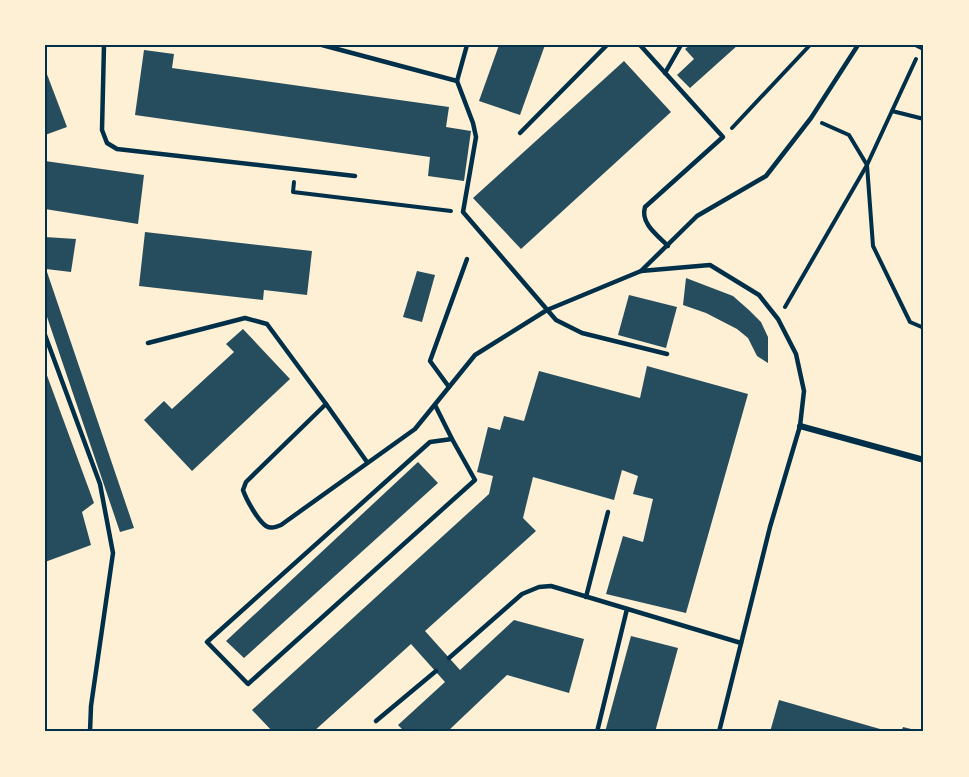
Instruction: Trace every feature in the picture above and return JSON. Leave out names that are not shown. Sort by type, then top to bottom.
[{"type":"street","points":[[800,426],[924,460]]},
{"type":"lane","points":[[104,45],[102,130],[107,143],[117,149],[355,176]]},
{"type":"lane","points":[[322,45],[457,81]]},
{"type":"lane","points":[[467,45],[457,81],[476,137],[463,212],[556,320],[582,333],[667,354]]},
{"type":"lane","points":[[520,133],[607,45]]},
{"type":"lane","points":[[640,45],[723,137],[645,207],[643,214],[646,222],[668,246]]},
{"type":"lane","points":[[665,74],[681,45]]},
{"type":"lane","points":[[641,271],[697,216],[766,176],[811,118],[858,45]]},
{"type":"lane","points":[[449,387],[430,361],[467,259]]},
{"type":"lane","points":[[326,404],[246,482],[243,490],[247,500],[266,526],[274,528],[281,525],[415,429],[475,356],[547,310],[641,271],[710,265],[759,295],[778,319],[796,354],[804,391],[800,426],[770,527],[718,732]]},
{"type":"lane","points":[[148,344],[245,318],[267,324],[367,462]]},
{"type":"lane","points":[[45,335],[100,484],[113,553],[91,706],[90,732]]},
{"type":"lane","points":[[435,405],[475,480],[248,684],[207,642],[430,442],[452,439]]},
{"type":"lane","points":[[586,597],[608,512]]},
{"type":"lane","points":[[449,658],[522,594],[551,586],[741,643]]},
{"type":"lane","points":[[597,732],[627,609]]},
{"type":"lane","points":[[376,721],[435,671]]},
{"type":"path","points":[[723,137],[810,45]]},
{"type":"path","points":[[778,319],[867,165],[920,48]]},
{"type":"path","points":[[892,111],[924,119]]},
{"type":"path","points":[[811,118],[849,135],[867,165],[873,246],[910,322],[924,328]]},
{"type":"path","points":[[295,169],[293,192],[463,212]]},
{"type":"building","points":[[499,45],[545,45],[520,115],[479,101]]},
{"type":"building","points":[[690,45],[738,45],[690,88],[677,75],[694,59],[685,49]]},
{"type":"building","points":[[144,50],[174,54],[172,68],[449,107],[446,127],[471,131],[464,181],[428,176],[430,157],[135,115]]},
{"type":"building","points":[[624,61],[671,112],[521,249],[473,198]]},
{"type":"building","points":[[45,69],[67,127],[45,135]]},
{"type":"building","points":[[45,161],[144,175],[138,224],[45,209]]},
{"type":"building","points":[[145,232],[312,251],[307,295],[264,290],[263,300],[139,286]]},
{"type":"building","points":[[45,237],[76,239],[71,272],[46,269],[134,528],[120,532],[45,311]]},
{"type":"building","points":[[417,271],[435,275],[422,322],[403,317]]},
{"type":"building","points":[[686,278],[733,296],[761,322],[768,337],[768,363],[757,356],[748,338],[737,329],[706,313],[683,305]]},
{"type":"building","points":[[629,295],[677,307],[666,348],[618,335]]},
{"type":"building","points":[[243,329],[290,379],[192,471],[144,420],[164,401],[172,409],[234,352],[226,344]]},
{"type":"building","points":[[647,366],[748,394],[686,613],[606,594],[623,536],[643,542],[653,499],[633,494],[638,476],[622,470],[614,500],[533,477],[523,518],[536,531],[425,631],[460,670],[514,620],[584,639],[569,693],[507,675],[447,732],[405,732],[398,725],[445,682],[411,644],[313,732],[273,732],[252,710],[489,494],[493,476],[477,472],[488,427],[500,430],[504,416],[524,421],[539,371],[640,398]]},
{"type":"building","points":[[45,370],[94,503],[82,512],[91,545],[45,562]]},
{"type":"building","points":[[418,462],[438,483],[244,658],[226,641]]},
{"type":"building","points":[[631,636],[678,648],[655,732],[605,732]]},
{"type":"building","points":[[779,700],[887,731],[887,732],[770,732]]},
{"type":"building","points":[[903,727],[919,731],[919,732],[901,732]]}]
